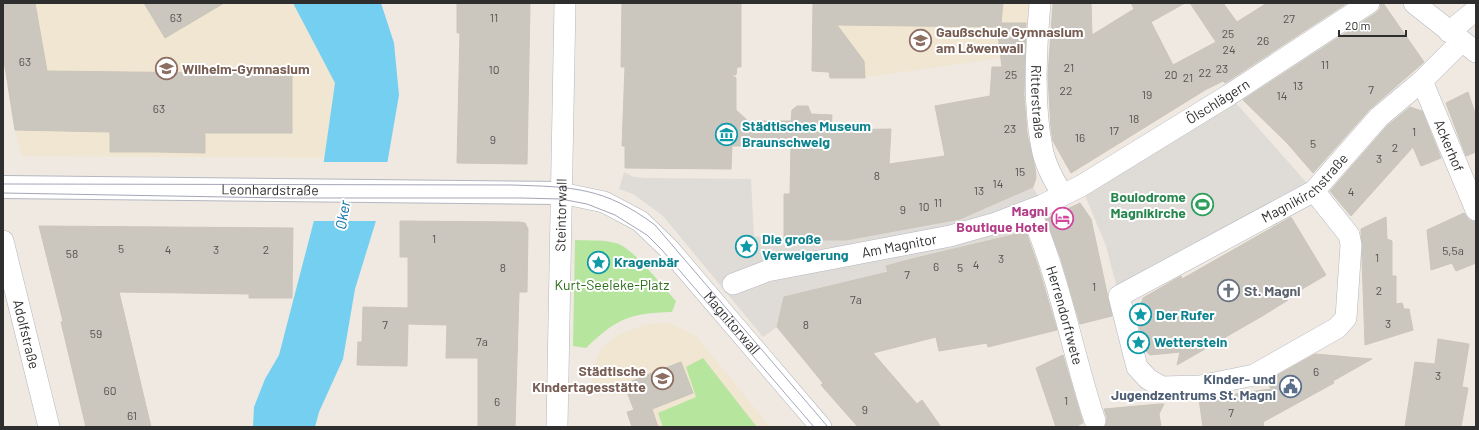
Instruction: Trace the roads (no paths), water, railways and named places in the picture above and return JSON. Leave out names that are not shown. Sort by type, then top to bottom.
[{"type":"street","name":"Steintorwall","points":[[557,427],[564,3]]},
{"type":"street","name":"Ritterstraße","points":[[1040,3],[1036,94],[1042,148],[1052,177],[1063,195]]},
{"type":"street","name":"Ölschlägern","points":[[1063,195],[1229,95],[1369,3]]},
{"type":"street","points":[[1414,3],[1462,42]]},
{"type":"street","name":"Magnikirchstraße","points":[[1314,191],[1348,235],[1350,259],[1346,318],[1337,328],[1254,375],[1200,386],[1181,388],[1162,387],[1148,379],[1137,367],[1119,296],[1314,191],[1379,117],[1422,81],[1462,42],[1476,10]]},
{"type":"street","name":"Ackerhof","points":[[1422,81],[1476,210]]},
{"type":"street","name":"Leonhardstraße","points":[[3,187],[561,193]]},
{"type":"street","name":"Magnitorwall","points":[[561,193],[604,202],[640,221],[668,248],[821,427]]},
{"type":"street","name":"Am Magnitor","points":[[733,284],[767,271],[950,236],[1030,211],[1063,195]]},
{"type":"street","name":"Herrendorftwete","points":[[1030,211],[1044,242],[1081,378],[1095,421]]},
{"type":"street","name":"Adolfstraße","points":[[3,241],[49,427]]},
{"type":"water","name":"Oker","points":[[293,3],[381,3],[394,43],[399,95],[379,211],[355,289],[343,359],[319,412],[315,427],[253,427],[254,407],[265,379],[279,355],[317,209],[335,83]]},
{"type":"tram line","points":[[3,184],[512,185],[571,189],[603,196],[637,212],[655,225],[828,427]]},
{"type":"tram line","points":[[3,193],[282,198],[521,198],[561,199],[587,204],[615,215],[647,235],[662,250],[814,427]]},
{"type":"place","name":"Gaußschule Gymnasium am Löwenwall","points":[[921,40]]},
{"type":"place","name":"Wilhelm-Gymnasium","points":[[166,69]]},
{"type":"place","name":"Städtisches Museum Braunschweig","points":[[727,134]]},
{"type":"place","name":"Boulodrome Magnikirche","points":[[1202,205]]},
{"type":"place","name":"Magni Boutique Hotel","points":[[1063,219]]},
{"type":"place","name":"Die große Verweigerung","points":[[746,247]]},
{"type":"place","name":"Kragenbär","points":[[598,262]]},
{"type":"place","name":"St. Magni","points":[[1228,291]]},
{"type":"place","name":"Der Rufer","points":[[1140,315]]},
{"type":"place","name":"Wetterstein","points":[[1138,342]]},
{"type":"place","name":"Städtische Kindertagesstätte","points":[[662,379]]},
{"type":"place","name":"Kinder- und Jugendzentrums St. Magni","points":[[1291,387]]},
{"type":"park label","name":"Kurt-Seeleke-Platz","points":[[612,285]]}]
